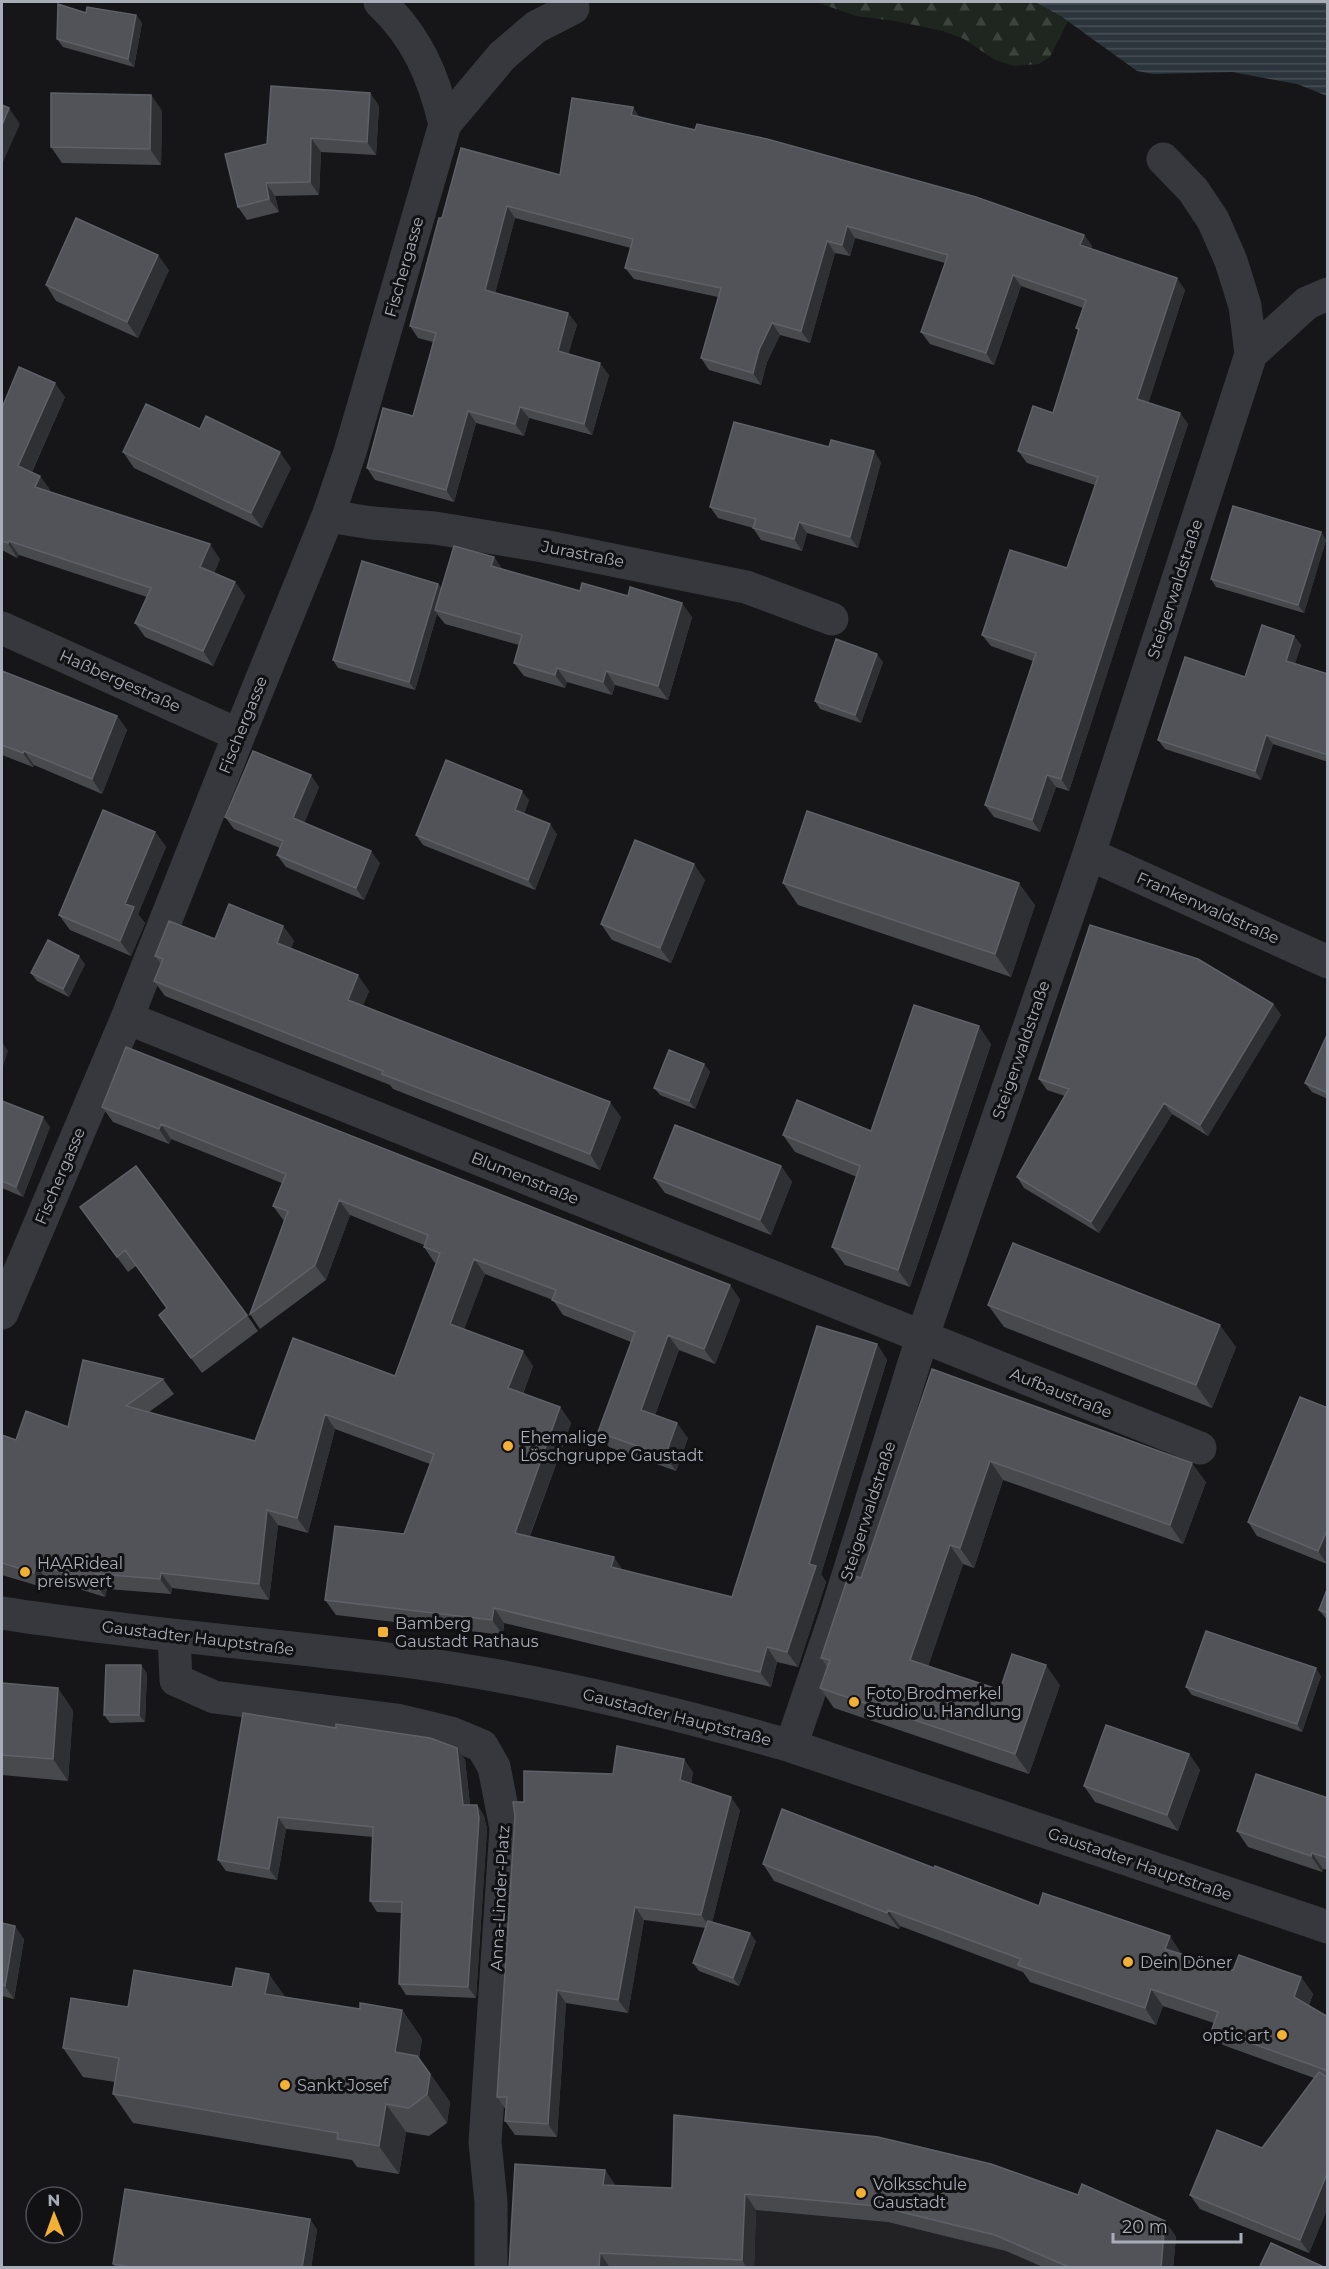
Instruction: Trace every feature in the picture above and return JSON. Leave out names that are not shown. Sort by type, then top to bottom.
[{"type":"street","points":[[380,2],[395,16],[418,48],[439,98],[445,124]]},
{"type":"street","name":"Fischergasse","points":[[2,1312],[127,1018],[328,516],[350,452],[445,124],[502,56],[536,27],[573,8]]},
{"type":"street","name":"Steigerwaldstraße","points":[[791,1746],[836,1614],[922,1338],[1089,854],[1251,354],[1245,306],[1231,261],[1213,220],[1193,190],[1162,159]]},
{"type":"street","name":"Steigerwaldstraße","points":[[1251,354],[1307,303],[1328,294]]},
{"type":"street","name":"Jurastraße","points":[[328,516],[372,523],[435,528],[543,546],[746,587],[832,619]]},
{"type":"street","name":"Haßbergestraße","points":[[2,628],[239,735]]},
{"type":"street","name":"Frankenwaldstraße","points":[[1089,854],[1328,962]]},
{"type":"street","name":"Blumenstraße","points":[[127,1018],[922,1338]]},
{"type":"street","name":"Aufbaustraße","points":[[922,1338],[1200,1448]]},
{"type":"street","name":"Gaustadter Hauptstraße","points":[[2,1613],[174,1637],[390,1659],[502,1677],[708,1722],[791,1746],[1328,1927]]},
{"type":"street","name":"Anna-Linder-Platz","points":[[174,1637],[176,1680],[214,1697],[398,1720],[451,1733],[482,1746],[494,1767],[506,1828],[486,2142],[491,2202],[491,2268]]},
{"type":"shaded area","points":[[1035,2],[1327,2],[1327,96],[1297,84],[1232,72],[1153,74],[1137,71],[1062,17]]},
{"type":"shaded area","name":"Volksschule Gaustadt","points":[[685,2130],[1154,2242],[1175,2251],[1173,2268],[521,2268],[614,2200],[683,2204]]},
{"type":"green space","points":[[816,2],[1035,2],[1068,21],[1050,57],[1039,64],[1014,66],[995,60],[964,39],[943,31],[856,16]]},
{"type":"building","points":[[58,4],[86,13],[87,7],[136,15],[128,59],[57,39]]},
{"type":"building","points":[[271,86],[370,93],[367,142],[311,138],[310,182],[266,183],[269,199],[238,207],[225,154],[267,144]]},
{"type":"building","points":[[51,93],[151,95],[150,149],[51,147]]},
{"type":"building","points":[[572,98],[633,107],[631,115],[695,130],[697,124],[767,139],[976,197],[1084,235],[1080,245],[1177,278],[1137,399],[1180,413],[1061,779],[1047,775],[1032,820],[985,805],[1036,653],[982,635],[1010,550],[1067,568],[1098,477],[1018,451],[1033,406],[1053,413],[1086,300],[1013,275],[986,353],[921,332],[948,255],[847,226],[842,245],[827,241],[801,331],[772,323],[759,350],[753,373],[701,358],[721,288],[625,268],[633,239],[507,206],[485,290],[568,313],[558,351],[600,363],[584,424],[520,407],[515,424],[468,411],[446,490],[367,468],[383,408],[413,416],[436,333],[410,326],[439,218],[442,218],[461,148],[560,175]]},
{"type":"building","points":[[2,105],[9,108],[2,125]]},
{"type":"building","points":[[76,218],[158,255],[127,322],[46,285]]},
{"type":"building","points":[[19,367],[55,383],[18,466],[40,476],[35,487],[210,544],[200,567],[235,582],[203,651],[135,623],[151,588],[9,541],[8,543],[2,541],[2,408]]},
{"type":"building","points":[[146,404],[200,429],[206,416],[280,452],[251,513],[123,452]]},
{"type":"building","points":[[734,422],[829,447],[831,440],[874,451],[850,537],[799,522],[794,539],[753,528],[756,519],[710,507]]},
{"type":"building","points":[[1233,506],[1321,532],[1298,605],[1211,579]]},
{"type":"building","points":[[454,546],[494,557],[491,566],[580,591],[582,583],[628,596],[630,587],[682,603],[658,686],[606,671],[603,682],[557,668],[555,675],[514,663],[522,635],[435,610]]},
{"type":"building","points":[[362,561],[438,584],[409,682],[333,660]]},
{"type":"building","points":[[1262,625],[1294,636],[1286,661],[1328,674],[1328,755],[1266,735],[1255,771],[1158,740],[1185,657],[1245,677]]},
{"type":"building","points":[[836,639],[877,654],[855,715],[815,701]]},
{"type":"building","points":[[2,671],[117,716],[92,779],[24,751],[23,753],[2,745]]},
{"type":"building","points":[[253,751],[311,775],[293,818],[371,851],[356,888],[277,855],[283,841],[225,817]]},
{"type":"building","points":[[446,760],[522,791],[515,810],[550,824],[528,880],[416,835]]},
{"type":"building","points":[[103,810],[155,832],[125,904],[134,907],[120,941],[59,915]]},
{"type":"building","points":[[807,811],[1019,883],[995,954],[783,883]]},
{"type":"building","points":[[635,840],[694,864],[660,948],[601,924]]},
{"type":"building","points":[[229,904],[283,926],[277,943],[358,975],[348,1000],[610,1102],[590,1154],[382,1074],[383,1071],[154,981],[163,959],[155,956],[169,921],[215,939]]},
{"type":"building","points":[[1090,925],[1198,959],[1273,1004],[1200,1125],[1164,1103],[1091,1222],[1017,1177],[1069,1089],[1039,1079]]},
{"type":"building","points":[[48,940],[79,956],[63,989],[31,973]]},
{"type":"building","points":[[914,1005],[979,1026],[898,1270],[832,1247],[860,1166],[783,1135],[797,1100],[871,1131]]},
{"type":"building","points":[[1328,1033],[1328,1093],[1305,1083]]},
{"type":"building","points":[[126,1047],[730,1285],[704,1349],[668,1335],[641,1410],[677,1423],[665,1456],[598,1432],[635,1332],[552,1300],[556,1290],[474,1259],[450,1324],[523,1351],[508,1388],[560,1407],[515,1533],[614,1557],[611,1567],[732,1597],[817,1326],[877,1344],[809,1564],[816,1566],[787,1652],[767,1647],[760,1672],[494,1608],[492,1620],[325,1600],[335,1526],[404,1534],[434,1454],[325,1414],[297,1518],[267,1510],[259,1584],[161,1573],[160,1579],[96,1574],[94,1582],[36,1564],[34,1573],[2,1563],[2,1435],[16,1440],[26,1411],[68,1427],[83,1360],[163,1379],[126,1406],[255,1441],[293,1338],[395,1376],[440,1253],[424,1247],[428,1235],[339,1200],[315,1265],[250,1314],[288,1211],[273,1206],[286,1174],[161,1124],[159,1129],[102,1107]]},
{"type":"building","points":[[669,1050],[704,1064],[689,1101],[654,1088]]},
{"type":"building","points":[[2,1101],[43,1117],[16,1187],[2,1181]]},
{"type":"building","points":[[675,1125],[781,1166],[760,1220],[654,1178]]},
{"type":"building","points":[[136,1166],[247,1315],[191,1358],[159,1315],[167,1308],[125,1250],[117,1257],[80,1207]]},
{"type":"building","points":[[1013,1243],[1220,1325],[1196,1385],[988,1305]]},
{"type":"building","points":[[932,1369],[1192,1463],[1170,1525],[990,1461],[960,1548],[950,1545],[910,1660],[1000,1690],[1012,1654],[1046,1665],[1015,1754],[820,1688],[830,1660],[821,1658],[849,1574],[861,1578]]},
{"type":"building","points":[[1300,1397],[1328,1408],[1328,1528],[1318,1551],[1248,1522]]},
{"type":"building","points":[[1328,1587],[1328,1613],[1319,1610]]},
{"type":"building","points":[[1206,1631],[1316,1668],[1297,1724],[1186,1687]]},
{"type":"building","points":[[106,1665],[141,1665],[139,1715],[104,1715]]},
{"type":"building","points":[[2,1683],[58,1688],[53,1759],[2,1755]]},
{"type":"building","points":[[243,1713],[336,1728],[336,1724],[430,1738],[457,1748],[463,1805],[477,1805],[479,1818],[468,1987],[399,1984],[402,1902],[370,1901],[373,1827],[278,1817],[269,1869],[218,1860]]},
{"type":"building","points":[[1106,1725],[1189,1754],[1167,1815],[1084,1786]]},
{"type":"building","points":[[617,1746],[684,1759],[680,1780],[731,1797],[701,1915],[635,1907],[618,2000],[557,1990],[548,2124],[505,2121],[507,2097],[497,2097],[515,1816],[513,1802],[524,1802],[524,1771],[613,1774]]},
{"type":"building","points":[[1256,1774],[1328,1798],[1328,1858],[1312,1853],[1311,1856],[1237,1831]]},
{"type":"building","points":[[782,1809],[1039,1906],[1043,1893],[1170,1936],[1165,1949],[1233,1970],[1239,1955],[1301,1977],[1294,1997],[1328,2017],[1328,2071],[1212,2029],[1218,2012],[1151,1989],[1145,2008],[1018,1965],[1021,1959],[888,1910],[887,1913],[763,1864]]},
{"type":"building","points":[[708,1921],[750,1933],[733,1978],[693,1963]]},
{"type":"building","points":[[2,1923],[15,1926],[5,1986],[2,1985]]},
{"type":"building","name":"Sankt Josef","points":[[236,1968],[269,1974],[265,1994],[360,2009],[360,2003],[402,2010],[395,2052],[417,2056],[430,2074],[427,2094],[409,2108],[386,2104],[379,2146],[337,2139],[338,2133],[113,2094],[119,2058],[63,2048],[71,1998],[128,2007],[134,1970],[232,1987]]},
{"type":"building","points":[[1319,2072],[1328,2078],[1328,2171],[1300,2240],[1190,2195],[1217,2130],[1262,2148]]},
{"type":"building","name":"Volksschule Gaustadt","points":[[674,2115],[878,2137],[991,2164],[1078,2195],[1082,2184],[1165,2221],[1161,2268],[1071,2268],[995,2235],[877,2206],[745,2194],[742,2260],[600,2253],[599,2268],[509,2268],[515,2164],[605,2170],[603,2185],[672,2188]]},
{"type":"building","points":[[125,2189],[310,2219],[302,2268],[136,2268],[113,2264]]},
{"type":"building","points":[[1271,2243],[1322,2266],[1321,2268],[1259,2268]]},
{"type":"place","name":"Ehemalige Löschgruppe Gaustadt","points":[[508,1446]]},
{"type":"place","name":"HAARideal preiswert","points":[[25,1572]]},
{"type":"place","name":"Bamberg Gaustadt Rathaus","points":[[383,1632]]},
{"type":"place","name":"Foto Brodmerkel Studio u. Handlung","points":[[854,1702]]},
{"type":"place","name":"Dein Döner","points":[[1128,1962]]},
{"type":"place","name":"optic art","points":[[1282,2035]]},
{"type":"place","name":"Sankt Josef","points":[[285,2085]]},
{"type":"place","name":"Volksschule Gaustadt","points":[[861,2193]]}]
